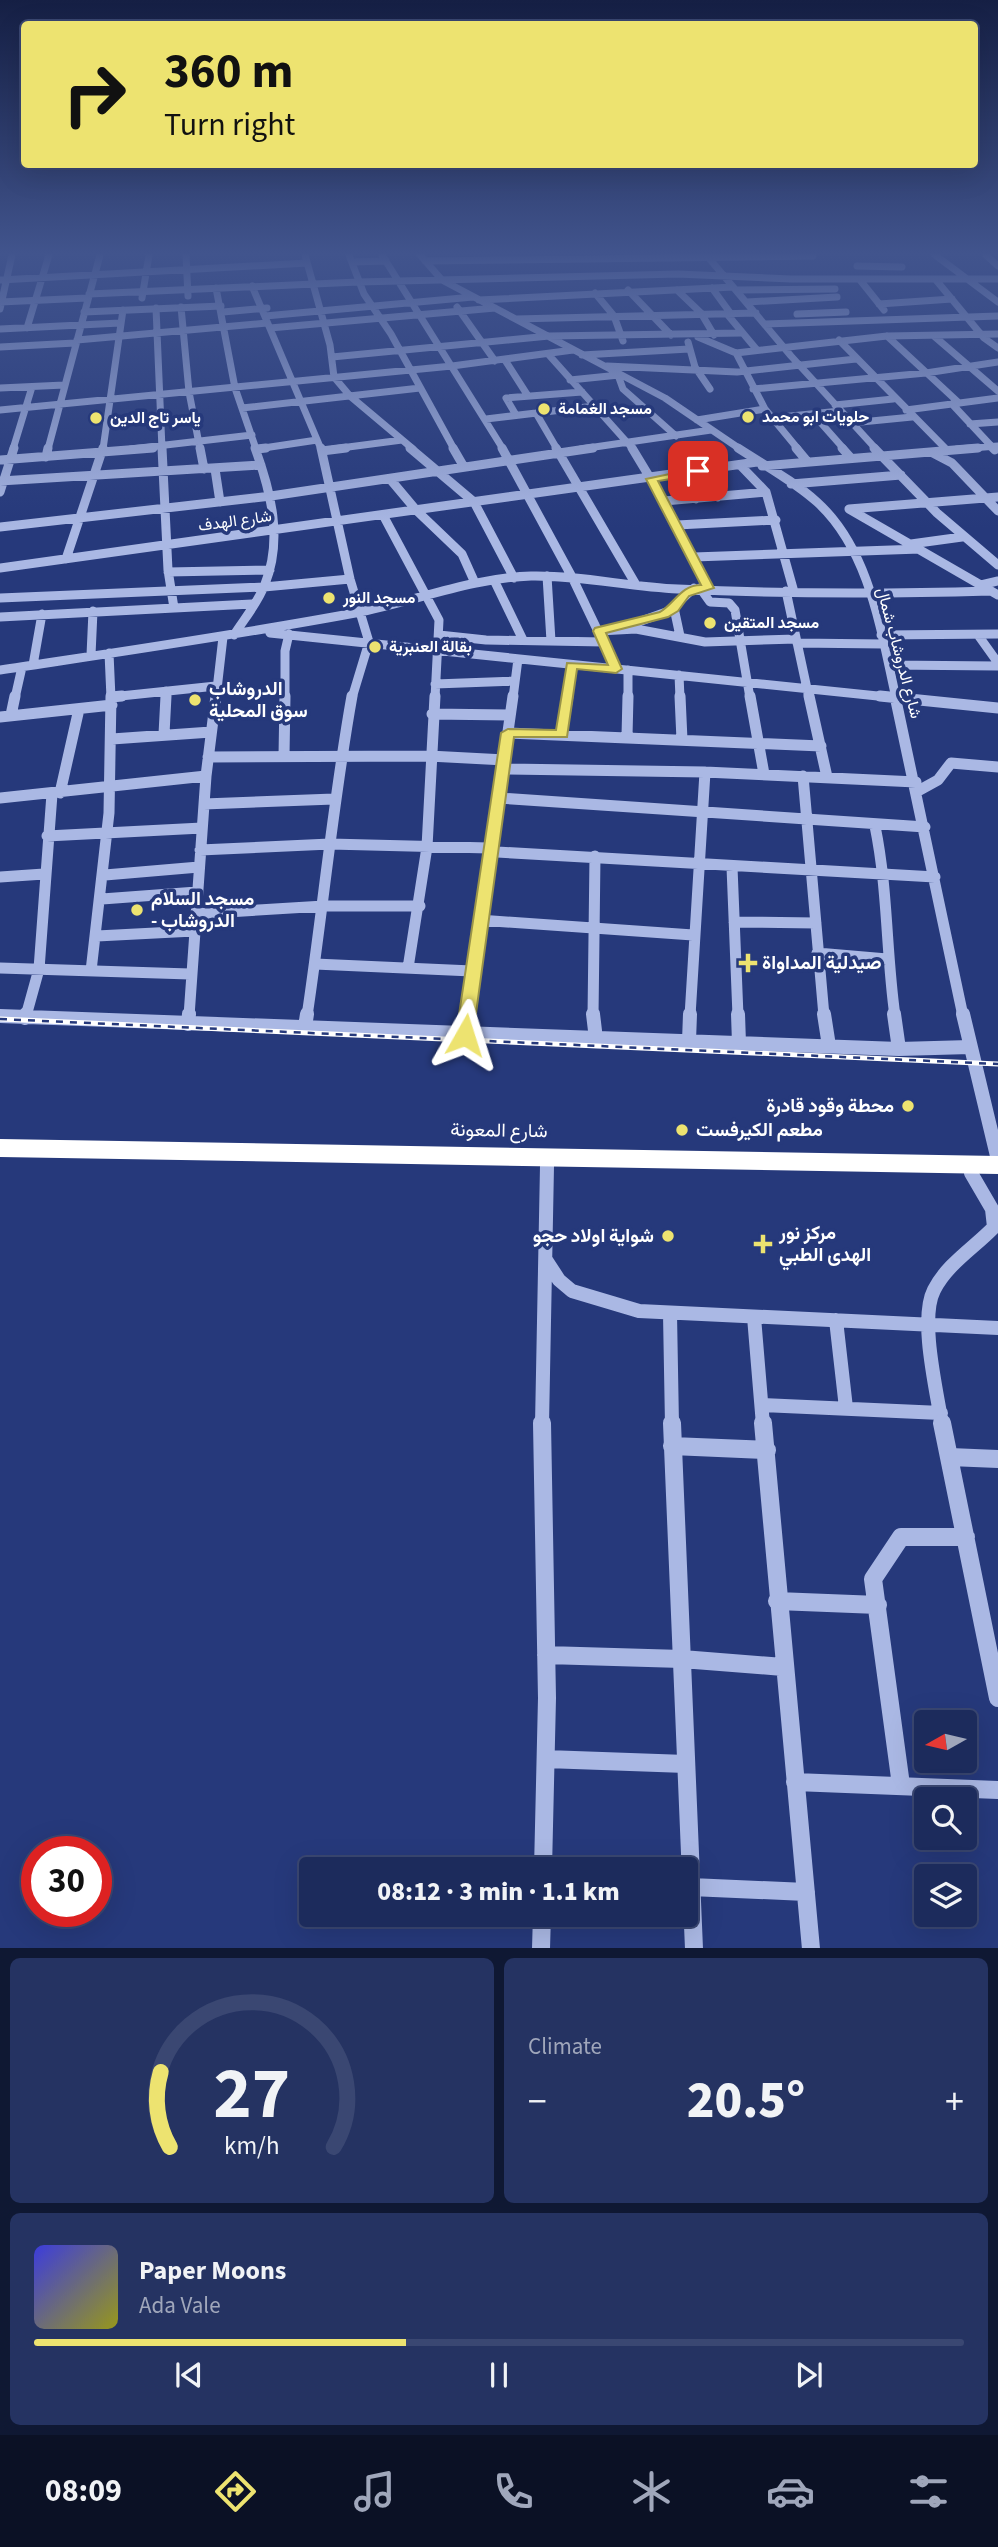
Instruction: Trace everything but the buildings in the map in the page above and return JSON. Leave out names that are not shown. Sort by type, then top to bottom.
[{"type":"highway","name":"شارع المعونة","points":[[0,1148],[998,1162]]},
{"type":"highway","name":"شارع المعونة","points":[[0,1159],[998,1174]]},
{"type":"street","points":[[46,457],[75,346]]},
{"type":"street","points":[[66,559],[102,453],[116,346]]},
{"type":"street","points":[[158,346],[164,509],[168,572],[174,608]]},
{"type":"street","points":[[185,346],[204,469]]},
{"type":"street","points":[[229,346],[235,387],[257,449],[278,530],[264,587],[252,604],[238,634]]},
{"type":"street","points":[[276,346],[322,452],[350,579],[369,642],[353,693],[341,756],[334,799],[324,906],[304,1027]]},
{"type":"street","points":[[329,346],[334,377],[350,396],[474,502],[514,578]]},
{"type":"street","points":[[396,346],[464,467]]},
{"type":"street","points":[[332,357],[451,346]]},
{"type":"street","points":[[486,346],[495,361]]},
{"type":"street","name":"شارع الدروشاب شمال","points":[[565,346],[653,391],[790,484],[827,511],[851,553],[870,594],[889,666],[917,787],[970,1047],[998,1162]]},
{"type":"street","points":[[624,346],[625,351]]},
{"type":"street","points":[[690,346],[697,370],[710,389]]},
{"type":"street","points":[[717,346],[736,353],[781,346],[928,503],[962,537],[998,565]]},
{"type":"street","points":[[753,346],[757,350]]},
{"type":"street","points":[[844,346],[893,399],[946,449]]},
{"type":"street","points":[[897,346],[956,404],[970,424],[996,449]]},
{"type":"street","points":[[946,346],[998,391]]},
{"type":"street","points":[[439,347],[510,460],[572,577],[616,669]]},
{"type":"street","points":[[0,410],[452,366],[548,354],[690,349]]},
{"type":"street","points":[[736,353],[765,409],[806,460]]},
{"type":"street","points":[[548,354],[629,443],[652,479],[694,557],[701,588],[710,602],[729,603],[733,606],[742,641],[764,774]]},
{"type":"street","points":[[603,366],[744,372],[856,359]]},
{"type":"street","points":[[505,360],[528,396]]},
{"type":"street","points":[[753,389],[926,373],[998,362]]},
{"type":"street","points":[[570,380],[619,375],[623,389],[676,436]]},
{"type":"street","points":[[0,388],[64,386]]},
{"type":"street","points":[[0,492],[5,460],[32,387]]},
{"type":"street","points":[[242,408],[421,388]]},
{"type":"street","points":[[516,415],[506,399],[582,392]]},
{"type":"street","points":[[543,395],[555,411]]},
{"type":"street","points":[[851,423],[998,398]]},
{"type":"street","points":[[771,418],[813,414],[893,399]]},
{"type":"street","points":[[486,419],[595,406]]},
{"type":"street","points":[[697,420],[765,409]]},
{"type":"street","points":[[536,412],[635,583]]},
{"type":"street","points":[[813,414],[850,457]]},
{"type":"street","points":[[970,424],[998,422]]},
{"type":"street","points":[[0,527],[271,496],[711,430]]},
{"type":"street","points":[[5,460],[162,447],[252,435]]},
{"type":"street","points":[[257,449],[317,440]]},
{"type":"street","points":[[322,452],[402,440]]},
{"type":"street","name":"شارع الهدف","points":[[0,568],[740,465],[946,449],[996,449]]},
{"type":"street","points":[[929,451],[948,460],[998,511]]},
{"type":"street","points":[[2,480],[95,477],[261,465]]},
{"type":"street","points":[[740,465],[766,492],[776,520],[797,641],[827,777]]},
{"type":"street","points":[[215,469],[220,502]]},
{"type":"street","points":[[698,471],[718,497]]},
{"type":"street","points":[[681,474],[696,499]]},
{"type":"street","points":[[790,484],[901,475]]},
{"type":"street","points":[[390,479],[416,510],[462,554],[475,583]]},
{"type":"street","points":[[664,501],[766,492]]},
{"type":"street","points":[[827,511],[998,497]]},
{"type":"street","points":[[849,509],[990,590]]},
{"type":"street","points":[[383,515],[427,593],[439,620],[429,756],[426,847],[420,906],[408,968]]},
{"type":"street","points":[[677,525],[776,520]]},
{"type":"street","points":[[911,544],[962,537]]},
{"type":"street","points":[[694,557],[920,549]]},
{"type":"street","points":[[168,572],[270,570]]},
{"type":"street","points":[[547,576],[547,614],[551,641]]},
{"type":"street","points":[[0,670],[222,637],[359,612],[475,583],[514,578],[572,577],[670,589],[870,594],[990,590],[998,581]]},
{"type":"street","points":[[0,598],[264,587],[350,579]]},
{"type":"street","points":[[494,580],[523,640]]},
{"type":"street","points":[[599,631],[654,618],[674,608],[681,597],[701,588]]},
{"type":"street","points":[[0,617],[252,604]]},
{"type":"street","points":[[674,608],[680,636]]},
{"type":"street","points":[[91,655],[93,611]]},
{"type":"street","points":[[33,665],[42,614]]},
{"type":"street","points":[[615,629],[680,636],[705,642],[998,635]]},
{"type":"street","points":[[238,634],[289,634],[998,708]]},
{"type":"street","points":[[284,756],[285,651],[289,634]]},
{"type":"street","points":[[439,635],[486,640],[604,642]]},
{"type":"street","points":[[978,635],[998,664]]},
{"type":"street","points":[[188,1024],[206,776],[222,637]]},
{"type":"street","points":[[91,971],[110,833],[112,739],[109,653]]},
{"type":"street","points":[[465,1035],[489,848],[499,798],[518,659]]},
{"type":"street","points":[[889,666],[998,664]]},
{"type":"street","points":[[562,734],[572,665]]},
{"type":"street","points":[[11,715],[22,667]]},
{"type":"street","points":[[627,736],[628,670]]},
{"type":"street","points":[[679,674],[682,740]]},
{"type":"street","points":[[435,684],[514,681]]},
{"type":"street","points":[[0,717],[79,709],[166,691],[216,686]]},
{"type":"street","points":[[164,734],[166,691]]},
{"type":"street","points":[[25,1018],[39,969],[47,836],[79,709]]},
{"type":"street","points":[[432,714],[509,715]]},
{"type":"street","points":[[112,739],[211,732]]},
{"type":"street","points":[[508,733],[821,746]]},
{"type":"street","points":[[208,757],[429,756],[504,764],[827,777],[917,787],[938,780],[951,763],[998,767]]},
{"type":"street","points":[[689,1041],[693,935],[705,813],[705,772]]},
{"type":"street","points":[[0,798],[206,776]]},
{"type":"street","points":[[803,776],[811,822],[817,953],[829,1046]]},
{"type":"street","points":[[499,798],[811,822],[925,827]]},
{"type":"street","points":[[204,804],[334,799]]},
{"type":"street","points":[[875,826],[885,875],[887,959],[899,1049]]},
{"type":"street","points":[[47,836],[202,828]]},
{"type":"street","points":[[200,850],[330,844],[489,848],[497,852],[935,877]]},
{"type":"street","points":[[595,856],[596,1039]]},
{"type":"street","points":[[105,874],[199,867]]},
{"type":"street","points":[[732,867],[739,1043]]},
{"type":"street","points":[[0,877],[44,874]]},
{"type":"street","points":[[102,899],[197,892]]},
{"type":"street","points":[[195,914],[324,906],[420,906]]},
{"type":"street","points":[[479,920],[693,935]]},
{"type":"street","points":[[734,922],[816,923]]},
{"type":"street","points":[[97,936],[194,931]]},
{"type":"street","points":[[817,953],[887,959]]},
{"type":"street","points":[[315,964],[472,971]]},
{"type":"street","points":[[0,968],[190,974]]},
{"type":"street","points":[[0,1016],[899,1049],[970,1047]]},
{"type":"street","points":[[543,1857],[546,1655],[541,1366],[547,1166]]},
{"type":"street","points":[[971,1173],[992,1209],[994,1227],[947,1273],[931,1294],[927,1325],[941,1413],[995,1671],[998,1698]]},
{"type":"street","points":[[546,1260],[564,1285],[578,1294],[633,1310],[670,1314],[998,1328]]},
{"type":"street","points":[[670,1314],[672,1446],[690,1857]]},
{"type":"street","points":[[754,1317],[767,1450],[777,1601],[811,1948]]},
{"type":"street","points":[[836,1321],[846,1408]]},
{"type":"street","points":[[762,1405],[941,1413]]},
{"type":"street","points":[[672,1446],[767,1450]]},
{"type":"street","points":[[950,1457],[998,1459]]},
{"type":"street","points":[[901,1785],[873,1579],[901,1537],[966,1537]]},
{"type":"street","points":[[777,1601],[878,1605]]},
{"type":"street","points":[[546,1655],[682,1659],[783,1667]]},
{"type":"street","points":[[545,1759],[686,1764]]},
{"type":"street","points":[[795,1782],[998,1790]]},
{"type":"street","points":[[698,1887],[806,1892]]},
{"type":"street","points":[[541,1927],[541,1948]]},
{"type":"street","points":[[693,1927],[694,1948]]},
{"type":"railway","points":[[0,1019],[998,1064]]},
{"type":"place","name":"مسجد الغمامة","points":[[544,409]]},
{"type":"place","name":"حلويات ابو محمد","points":[[748,417]]},
{"type":"place","name":"ياسر تاج الدين","points":[[96,418]]},
{"type":"place","name":"مسجد النور","points":[[329,598]]},
{"type":"place","name":"مسجد المتقين","points":[[710,623]]},
{"type":"place","name":"بقالة العنبرية","points":[[375,647]]},
{"type":"place","name":"الدروشاب سوق المحلية","points":[[195,700]]},
{"type":"place","name":"مسجد السلام - الدروشاب","points":[[137,910]]},
{"type":"place","name":"صيدلية المداواة","points":[[748,963]]},
{"type":"place","name":"محطة وقود قادرة","points":[[908,1106]]},
{"type":"place","name":"مطعم الكيرفست","points":[[682,1130]]},
{"type":"place","name":"شواية اولاد حجو","points":[[668,1236]]},
{"type":"place","name":"مركز نور الهدى الطبي","points":[[763,1244]]},
{"type":"route","points":[[465,1035],[489,848],[508,733],[562,734],[572,665],[616,669],[599,631],[638,623],[664,614],[674,608],[685,593],[694,588],[708,588],[652,479],[698,471]]}]
